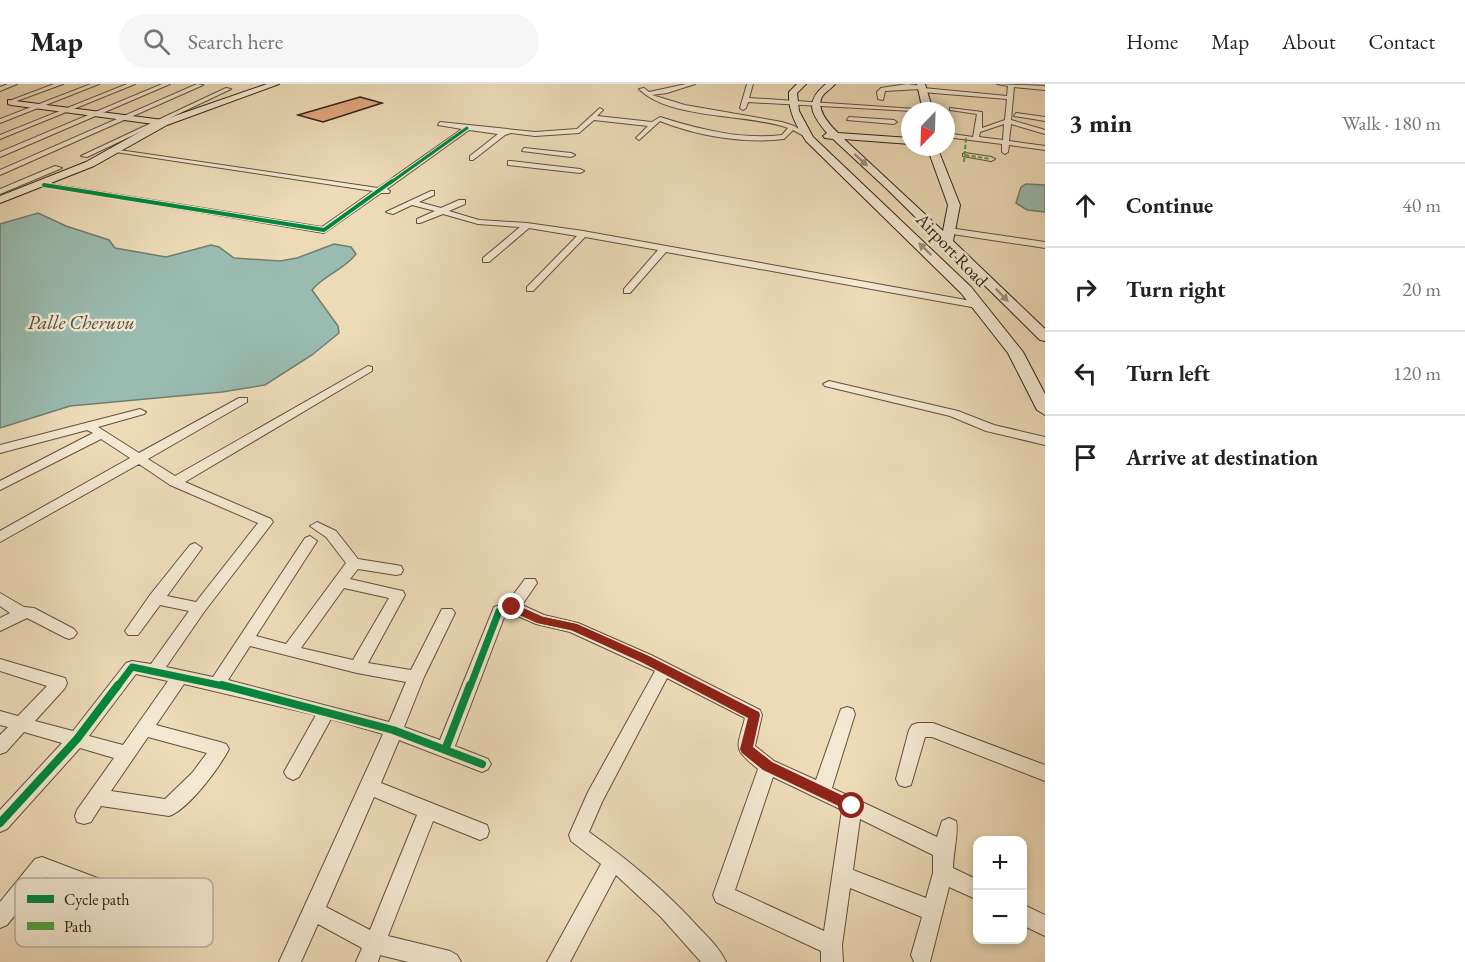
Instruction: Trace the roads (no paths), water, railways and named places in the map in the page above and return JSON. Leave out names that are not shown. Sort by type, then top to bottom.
[{"type":"main road","points":[[0,200],[90,164],[160,122],[275,84]]},
{"type":"main road","points":[[793,92],[802,84]]},
{"type":"main road","points":[[921,87],[925,102]]},
{"type":"main road","points":[[793,92],[823,95]]},
{"type":"main road","name":"Airport Road","points":[[793,92],[792,103],[796,119],[808,136],[949,271],[1015,352],[1045,410]]},
{"type":"main road","name":"Airport Road","points":[[823,95],[820,119],[835,136],[948,236],[1042,331]]},
{"type":"main road","points":[[5,103],[160,122]]},
{"type":"main road","points":[[808,136],[850,135],[901,140]]},
{"type":"main road","name":"Airport Road","points":[[935,156],[954,205],[948,236]]},
{"type":"street","points":[[0,89],[14,84]]},
{"type":"street","points":[[5,103],[50,84]]},
{"type":"street","points":[[5,103],[60,84]]},
{"type":"street","points":[[0,121],[96,84]]},
{"type":"street","points":[[112,84],[120,89]]},
{"type":"street","points":[[0,137],[132,84]]},
{"type":"street","points":[[2,153],[167,84]]},
{"type":"street","points":[[692,84],[661,93],[643,91],[686,108],[792,127],[808,136]]},
{"type":"street","points":[[740,117],[750,84]]},
{"type":"street","points":[[1000,84],[1043,88],[1045,96]]},
{"type":"street","points":[[0,173],[200,85]]},
{"type":"street","points":[[1005,152],[1011,85]]},
{"type":"street","points":[[881,99],[880,92],[883,89],[907,86],[962,94],[1022,95]]},
{"type":"street","points":[[85,156],[228,89]]},
{"type":"street","points":[[955,104],[962,94]]},
{"type":"street","points":[[747,100],[792,103],[823,95],[844,105],[901,108]]},
{"type":"street","points":[[871,98],[901,103]]},
{"type":"street","points":[[969,110],[976,99]]},
{"type":"street","points":[[844,105],[849,119],[850,135]]},
{"type":"street","points":[[870,106],[875,137]]},
{"type":"street","points":[[639,138],[652,124],[669,113],[686,108]]},
{"type":"street","points":[[849,119],[872,120],[895,125],[892,108]]},
{"type":"street","points":[[955,108],[989,116]]},
{"type":"street","points":[[473,158],[504,132],[511,130],[536,134],[573,132],[583,129],[600,110]]},
{"type":"street","points":[[976,138],[980,114]]},
{"type":"street","points":[[998,117],[1045,132]]},
{"type":"street","points":[[594,118],[652,124]]},
{"type":"street","points":[[660,119],[707,132],[774,138],[784,136],[792,127]]},
{"type":"street","points":[[976,130],[990,129],[1008,119],[1045,119]]},
{"type":"street","points":[[440,124],[561,140]]},
{"type":"street","points":[[44,185],[322,230],[330,229],[467,128]]},
{"type":"street","points":[[955,136],[1045,148]]},
{"type":"street","points":[[538,137],[508,165],[580,171]]},
{"type":"street","points":[[966,138],[964,159],[991,159]]},
{"type":"street","points":[[524,150],[571,155]]},
{"type":"street","points":[[112,151],[394,192]]},
{"type":"street","points":[[2,153],[38,157]]},
{"type":"street","points":[[0,192],[58,168]]},
{"type":"street","points":[[390,212],[430,193]]},
{"type":"street","points":[[412,202],[477,222],[527,225],[583,234],[977,305]]},
{"type":"street","points":[[420,221],[462,202]]},
{"type":"street","points":[[486,260],[527,225]]},
{"type":"street","points":[[530,289],[583,234]]},
{"type":"street","points":[[948,236],[1045,245]]},
{"type":"street","points":[[627,291],[664,249]]},
{"type":"street","points":[[175,482],[368,369]]},
{"type":"street","points":[[829,384],[954,413],[990,428],[1045,441]]},
{"type":"street","points":[[0,537],[243,400]]},
{"type":"street","points":[[0,449],[140,412]]},
{"type":"street","points":[[88,425],[175,482],[266,522],[199,608],[155,670]]},
{"type":"street","points":[[0,486],[101,434]]},
{"type":"street","points":[[316,526],[331,534],[354,563],[396,570]]},
{"type":"street","points":[[218,684],[309,541]]},
{"type":"street","points":[[133,631],[195,548]]},
{"type":"street","points":[[290,651],[354,563]]},
{"type":"street","points":[[341,582],[398,596],[357,667]]},
{"type":"street","points":[[445,750],[499,611],[512,607],[530,583]]},
{"type":"street","points":[[0,598],[21,613]]},
{"type":"street","points":[[155,599],[199,608]]},
{"type":"street","points":[[512,607],[541,620],[573,627],[645,659],[663,671],[754,715],[746,749],[768,766],[943,850]]},
{"type":"street","points":[[0,625],[21,613],[30,612],[69,633]]},
{"type":"street","points":[[290,962],[370,787],[416,677],[447,614]]},
{"type":"street","points":[[245,639],[357,667],[416,677]]},
{"type":"street","points":[[0,665],[59,683],[0,747]]},
{"type":"street","points":[[0,823],[77,739],[128,670],[135,667],[218,684],[327,711],[393,730],[482,764]]},
{"type":"street","points":[[663,671],[594,798],[578,835],[614,860],[691,931],[715,962]]},
{"type":"street","points":[[84,816],[180,676]]},
{"type":"street","points":[[293,771],[327,711]]},
{"type":"street","points":[[822,790],[847,714]]},
{"type":"street","points":[[0,718],[127,754]]},
{"type":"street","points":[[97,797],[169,808],[198,779],[220,749],[144,729]]},
{"type":"street","points":[[905,779],[918,730],[933,730],[1045,773]]},
{"type":"street","points":[[768,766],[723,895],[832,954],[852,806]]},
{"type":"street","points":[[370,787],[480,831]]},
{"type":"street","points":[[371,952],[428,811]]},
{"type":"street","points":[[922,955],[943,873],[943,850],[949,826]]},
{"type":"street","points":[[558,962],[614,860]]},
{"type":"street","points":[[32,878],[42,866],[73,878]]},
{"type":"street","points":[[943,873],[976,890]]},
{"type":"street","points":[[843,876],[933,912]]},
{"type":"street","points":[[0,918],[15,899]]},
{"type":"street","points":[[313,911],[371,952],[450,962]]},
{"type":"street","points":[[1027,916],[1045,926]]},
{"type":"water","points":[[1026,184],[1045,185],[1045,212],[1027,210],[1016,203],[1021,187]]},
{"type":"water","name":"Palle Cheruvu","points":[[38,213],[66,226],[109,240],[115,248],[166,257],[211,245],[219,247],[234,258],[280,261],[297,258],[334,244],[351,247],[356,254],[351,260],[322,280],[312,290],[338,326],[339,333],[312,355],[265,385],[222,392],[70,406],[0,428],[0,224]]}]
